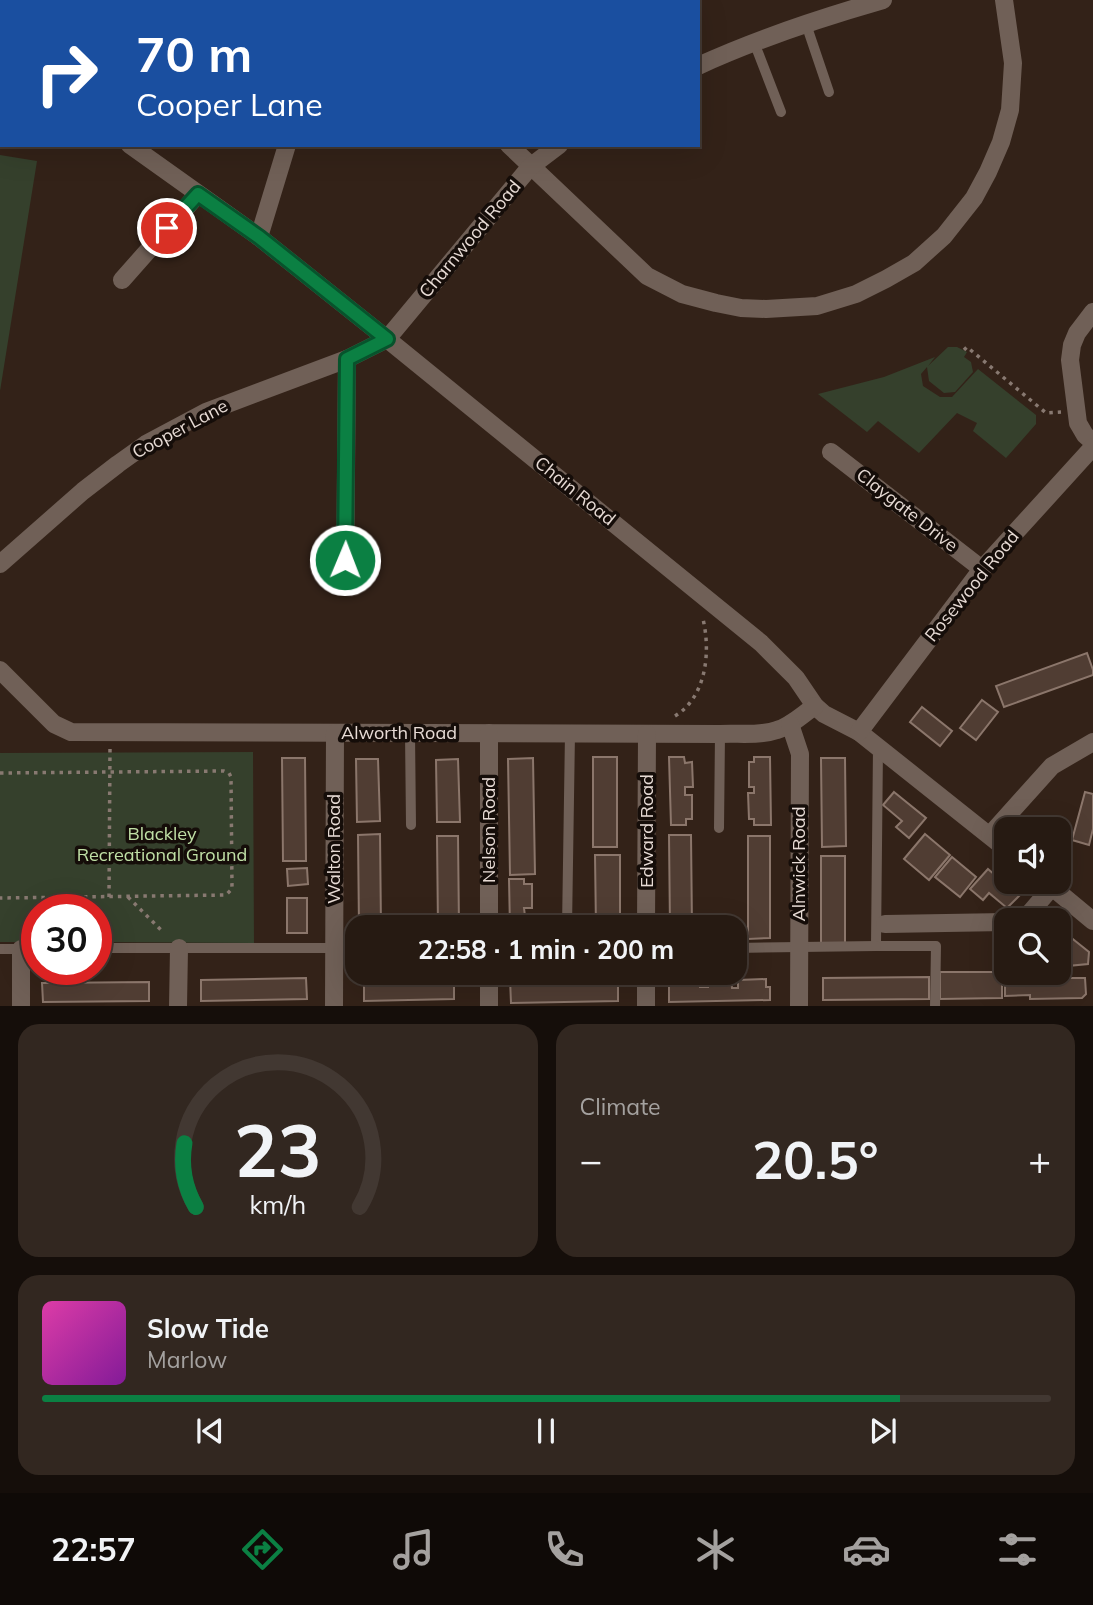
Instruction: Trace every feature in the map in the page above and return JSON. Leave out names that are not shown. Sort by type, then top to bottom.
[{"type":"street","points":[[700,65],[754,42],[883,0]]},
{"type":"street","points":[[511,147],[647,276],[682,294],[716,303],[766,309],[817,306],[856,294],[914,263],[944,236],[974,198],[1001,142],[1010,110],[1013,63],[1004,0]]},
{"type":"street","name":"Chain Road","points":[[133,147],[259,237],[761,643],[796,678],[824,715],[859,732],[994,838]]},
{"type":"street","points":[[259,237],[286,147]]},
{"type":"street","name":"Charnwood Road","points":[[387,339],[530,167],[556,147]]},
{"type":"street","points":[[122,280],[198,194]]},
{"type":"street","points":[[1093,312],[1076,333],[1070,360],[1079,423],[1093,444]]},
{"type":"street","name":"Cooper Lane","points":[[0,564],[83,491],[146,444],[206,412],[347,359],[387,339]]},
{"type":"street","points":[[345,585],[347,359]]},
{"type":"street","name":"Rosewood Road","points":[[859,732],[982,569],[1093,444]]},
{"type":"street","name":"Claygate Drive","points":[[831,452],[982,569]]},
{"type":"street","name":"Alworth Road","points":[[0,670],[54,724],[72,732],[720,734],[777,730],[815,706]]},
{"type":"street","name":"Alnwick Road","points":[[790,724],[800,754],[799,1006]]},
{"type":"street","name":"Walton Road","points":[[334,1006],[335,733]]},
{"type":"street","name":"Nelson Road","points":[[489,733],[489,915]]},
{"type":"street","name":"Edward Road","points":[[646,915],[647,734]]},
{"type":"street","points":[[990,835],[1052,766],[1093,742]]},
{"type":"street","points":[[1060,894],[1093,921]]},
{"type":"street","points":[[885,924],[994,922]]},
{"type":"street","points":[[178,1006],[179,948]]},
{"type":"street","points":[[21,1006],[24,985]]},
{"type":"street","points":[[489,985],[489,1006]]},
{"type":"street","points":[[646,985],[646,1006]]},
{"type":"lane","points":[[806,24],[829,92]]},
{"type":"lane","points":[[754,42],[781,112]]},
{"type":"lane","points":[[410,733],[411,825]]},
{"type":"lane","points":[[567,915],[570,733]]},
{"type":"lane","points":[[719,828],[720,734]]},
{"type":"lane","points":[[876,946],[878,747]]},
{"type":"lane","points":[[747,948],[936,946],[936,1006]]},
{"type":"lane","points":[[112,948],[345,947]]},
{"type":"lane","points":[[0,949],[21,949]]},
{"type":"path","points":[[964,350],[967,346],[1045,414],[1077,411]]},
{"type":"path","points":[[647,734],[686,709],[698,692],[706,664],[704,623],[694,588]]},
{"type":"path","points":[[109,894],[110,772]]},
{"type":"path","points":[[0,773],[229,773],[230,892],[226,895],[112,897]]},
{"type":"path","points":[[128,897],[179,948]]},
{"type":"path","points":[[0,898],[21,898]]},
{"type":"green space","points":[[0,155],[37,161],[0,391]]},
{"type":"green space","points":[[948,347],[957,347],[967,352],[964,357],[971,362],[973,372],[955,392],[944,393],[929,381],[927,367],[921,374],[923,386],[940,397],[952,397],[978,369],[1036,415],[1036,424],[1006,458],[973,431],[977,423],[957,413],[919,453],[878,421],[867,432],[818,394],[884,377],[935,357],[928,366]]},
{"type":"green space","name":"Blackley Recreational Ground","points":[[253,752],[254,943],[112,942],[112,894],[21,894],[21,942],[0,942],[0,753]]},
{"type":"building","points":[[1087,653],[1093,675],[1004,707],[996,686]]},
{"type":"building","points":[[982,700],[998,712],[976,740],[960,728]]},
{"type":"building","points":[[922,707],[952,731],[940,746],[910,722]]},
{"type":"building","points":[[593,757],[617,757],[617,847],[593,847]]},
{"type":"building","points":[[669,757],[684,757],[685,763],[692,762],[693,787],[685,787],[685,795],[692,795],[692,819],[686,819],[686,825],[671,825]]},
{"type":"building","points":[[754,757],[770,757],[771,825],[754,825],[754,819],[749,819],[748,793],[754,793],[754,787],[749,787],[749,762],[754,762]]},
{"type":"building","points":[[282,758],[305,758],[306,861],[283,861]]},
{"type":"building","points":[[533,758],[535,874],[510,875],[508,759]]},
{"type":"building","points":[[821,758],[845,758],[846,846],[822,847]]},
{"type":"building","points":[[356,759],[378,759],[380,821],[357,822]]},
{"type":"building","points":[[458,759],[460,822],[437,822],[436,760]]},
{"type":"building","points":[[894,792],[926,818],[909,838],[896,827],[902,821],[883,805]]},
{"type":"building","points":[[1085,792],[1093,794],[1093,829],[1089,845],[1072,840]]},
{"type":"building","points":[[380,834],[381,915],[359,915],[358,835]]},
{"type":"building","points":[[925,834],[950,855],[929,880],[904,859]]},
{"type":"building","points":[[669,835],[691,835],[692,915],[670,915]]},
{"type":"building","points":[[437,836],[458,836],[459,915],[438,915]]},
{"type":"building","points":[[748,836],[770,836],[770,938],[748,939]]},
{"type":"building","points":[[595,855],[620,855],[620,915],[596,915]]},
{"type":"building","points":[[821,856],[845,856],[845,943],[821,943]]},
{"type":"building","points":[[952,857],[976,877],[960,897],[935,877]]},
{"type":"building","points":[[307,868],[308,884],[288,886],[287,869]]},
{"type":"building","points":[[988,869],[994,874],[994,894],[1019,896],[1007,908],[989,893],[983,900],[970,889]]},
{"type":"building","points":[[509,879],[524,879],[524,884],[532,884],[532,908],[524,908],[525,915],[510,915]]},
{"type":"building","points":[[287,898],[307,898],[307,933],[287,933]]},
{"type":"building","points":[[1071,938],[1089,952],[1088,964],[1071,966]]},
{"type":"building","points":[[940,972],[994,972],[994,985],[1002,985],[1002,998],[940,999]]},
{"type":"building","points":[[929,977],[929,999],[823,1000],[823,978]]},
{"type":"building","points":[[306,978],[307,999],[201,1001],[201,980]]},
{"type":"building","points":[[1071,978],[1085,978],[1086,994],[1082,998],[1030,999],[1030,995],[1005,996],[1005,985],[1071,985]]},
{"type":"building","points":[[766,979],[766,987],[770,987],[770,1000],[669,1002],[669,985],[732,985],[732,988],[738,988],[738,985],[747,985],[747,980]]},
{"type":"building","points":[[112,982],[149,982],[149,1001],[43,1002],[42,985],[112,985]]},
{"type":"building","points":[[364,985],[454,985],[454,999],[364,1001]]},
{"type":"building","points":[[510,985],[618,985],[618,1001],[511,1003]]},
{"type":"route","points":[[167,228],[198,194],[259,237],[387,339],[347,359],[345,560]]}]
